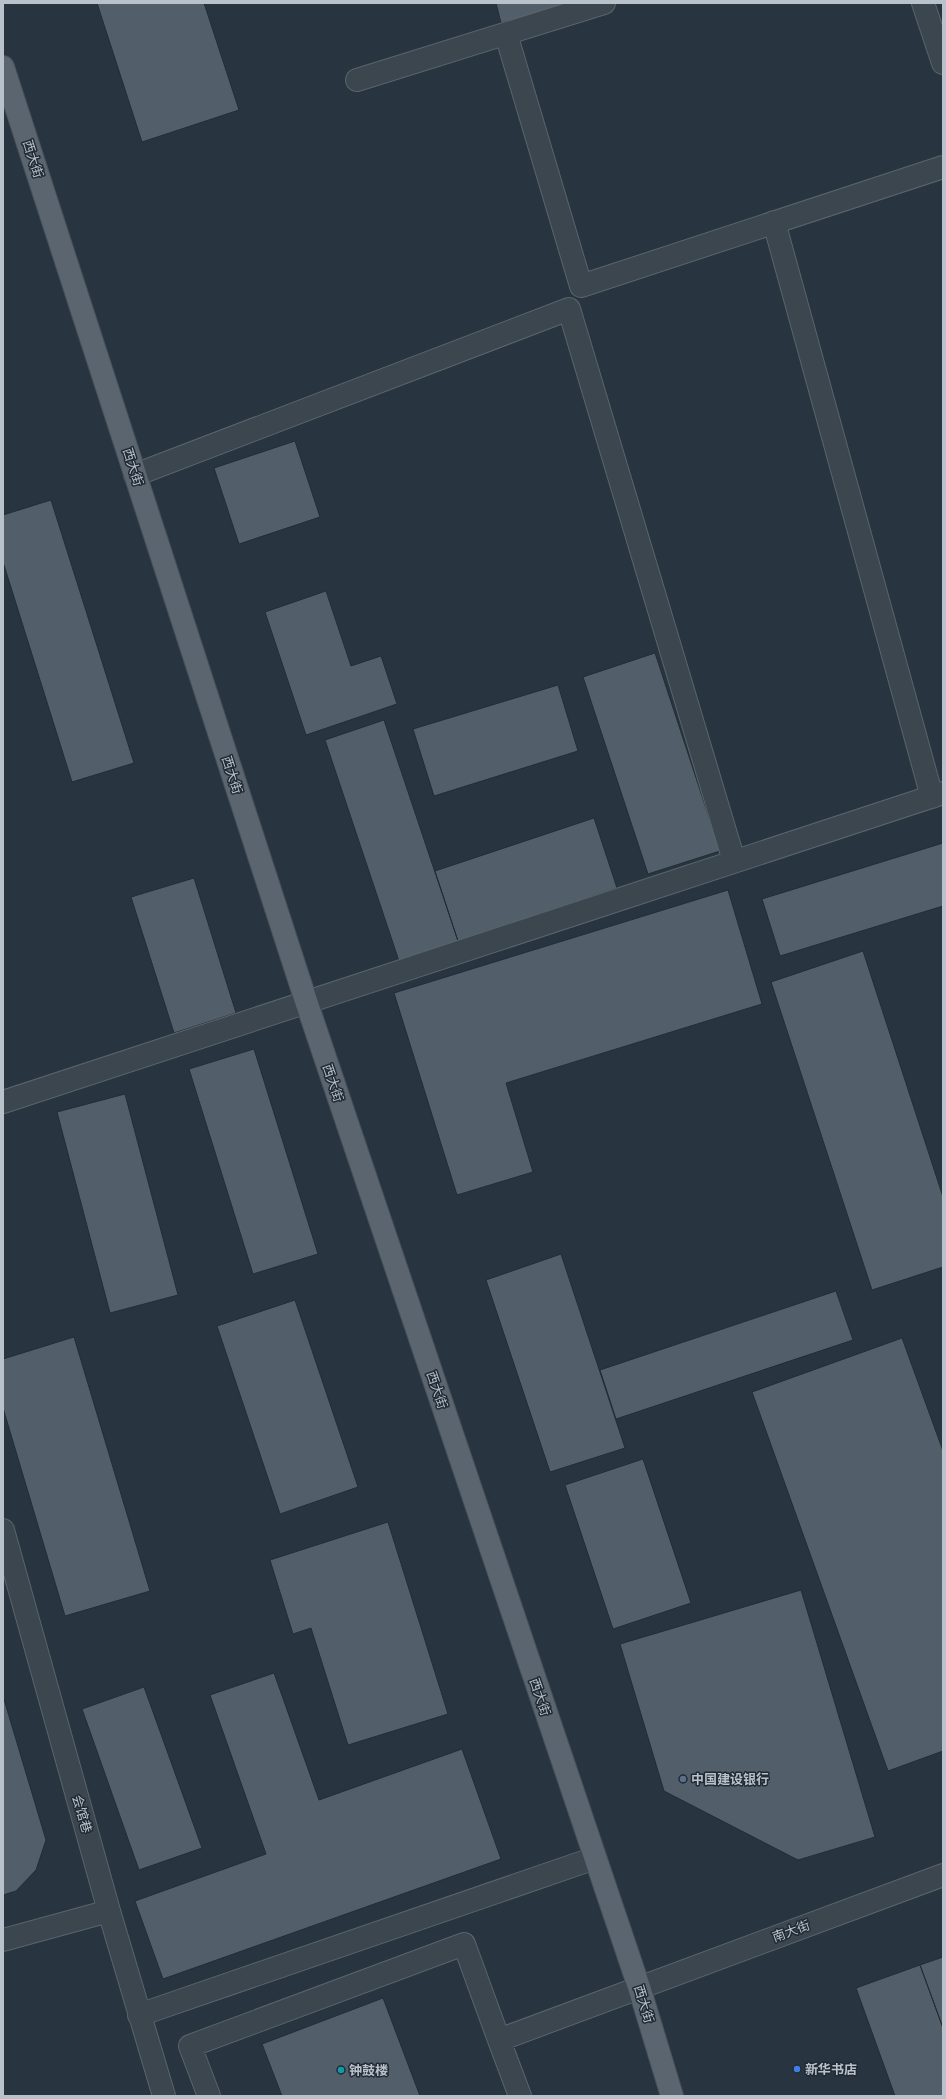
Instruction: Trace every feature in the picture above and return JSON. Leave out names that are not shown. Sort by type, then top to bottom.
[{"type":"main road","name":"西大街","points":[[3,67],[306,1001],[639,1988],[672,2096]]},
{"type":"street","points":[[357,80],[604,3]]},
{"type":"street","points":[[923,3],[943,63]]},
{"type":"street","points":[[506,34],[581,286],[943,166]]},
{"type":"street","points":[[3,1102],[306,1001],[938,795],[774,222]]},
{"type":"street","points":[[135,475],[569,309],[734,861]]},
{"type":"street","name":"会馆巷","points":[[3,1530],[109,1912],[164,2096]]},
{"type":"street","points":[[139,2015],[595,1858]]},
{"type":"street","name":"南大街","points":[[499,2040],[943,1875]]},
{"type":"street","points":[[3,1940],[109,1912]]},
{"type":"street","points":[[209,2096],[190,2046],[464,1944],[520,2096]]},
{"type":"building","points":[[97,3],[204,3],[239,110],[142,142]]},
{"type":"building","points":[[496,3],[573,3],[501,23]]},
{"type":"building","points":[[295,441],[320,517],[239,544],[214,468]]},
{"type":"building","points":[[51,500],[134,763],[72,782],[3,562],[3,515]]},
{"type":"building","points":[[326,591],[351,666],[381,656],[397,704],[306,735],[265,612]]},
{"type":"building","points":[[655,653],[720,851],[648,874],[583,677]]},
{"type":"building","points":[[558,685],[578,751],[434,796],[413,729]]},
{"type":"building","points":[[384,720],[458,941],[399,961],[325,740]]},
{"type":"building","points":[[594,818],[617,888],[458,941],[435,871]]},
{"type":"building","points":[[943,843],[943,906],[780,956],[762,899]]},
{"type":"building","points":[[194,878],[236,1013],[174,1033],[131,897]]},
{"type":"building","points":[[728,890],[762,1004],[506,1083],[533,1172],[457,1195],[394,993]]},
{"type":"building","points":[[863,951],[943,1197],[943,1267],[872,1290],[771,982]]},
{"type":"building","points":[[254,1049],[318,1254],[253,1274],[189,1069]]},
{"type":"building","points":[[125,1094],[178,1295],[110,1313],[57,1112]]},
{"type":"building","points":[[561,1254],[625,1448],[550,1472],[486,1280]]},
{"type":"building","points":[[836,1291],[853,1340],[616,1419],[600,1370]]},
{"type":"building","points":[[295,1300],[358,1487],[280,1514],[217,1326]]},
{"type":"building","points":[[74,1337],[150,1591],[65,1616],[3,1408],[3,1359]]},
{"type":"building","points":[[902,1338],[943,1451],[943,1751],[888,1771],[752,1392]]},
{"type":"building","points":[[643,1459],[691,1603],[613,1629],[565,1485]]},
{"type":"building","points":[[388,1522],[448,1714],[348,1745],[311,1628],[293,1634],[270,1560]]},
{"type":"building","points":[[801,1590],[875,1837],[798,1860],[664,1791],[620,1644]]},
{"type":"building","points":[[274,1673],[319,1800],[462,1749],[501,1859],[163,1979],[135,1901],[266,1854],[210,1695]]},
{"type":"building","points":[[144,1687],[202,1848],[139,1870],[82,1709]]},
{"type":"building","points":[[3,1696],[46,1840],[36,1870],[16,1891],[3,1895]]},
{"type":"building","points":[[943,1957],[943,2028],[920,1965]]},
{"type":"building","points":[[920,1965],[943,2028],[943,2096],[895,2096],[856,1988]]},
{"type":"building","name":"钟鼓楼","points":[[383,1998],[420,2096],[282,2096],[262,2044]]},
{"type":"place","name":"中国建设银行","points":[[683,1779]]},
{"type":"place","name":"新华书店","points":[[797,2069]]},
{"type":"place","name":"钟鼓楼","points":[[341,2070]]}]
